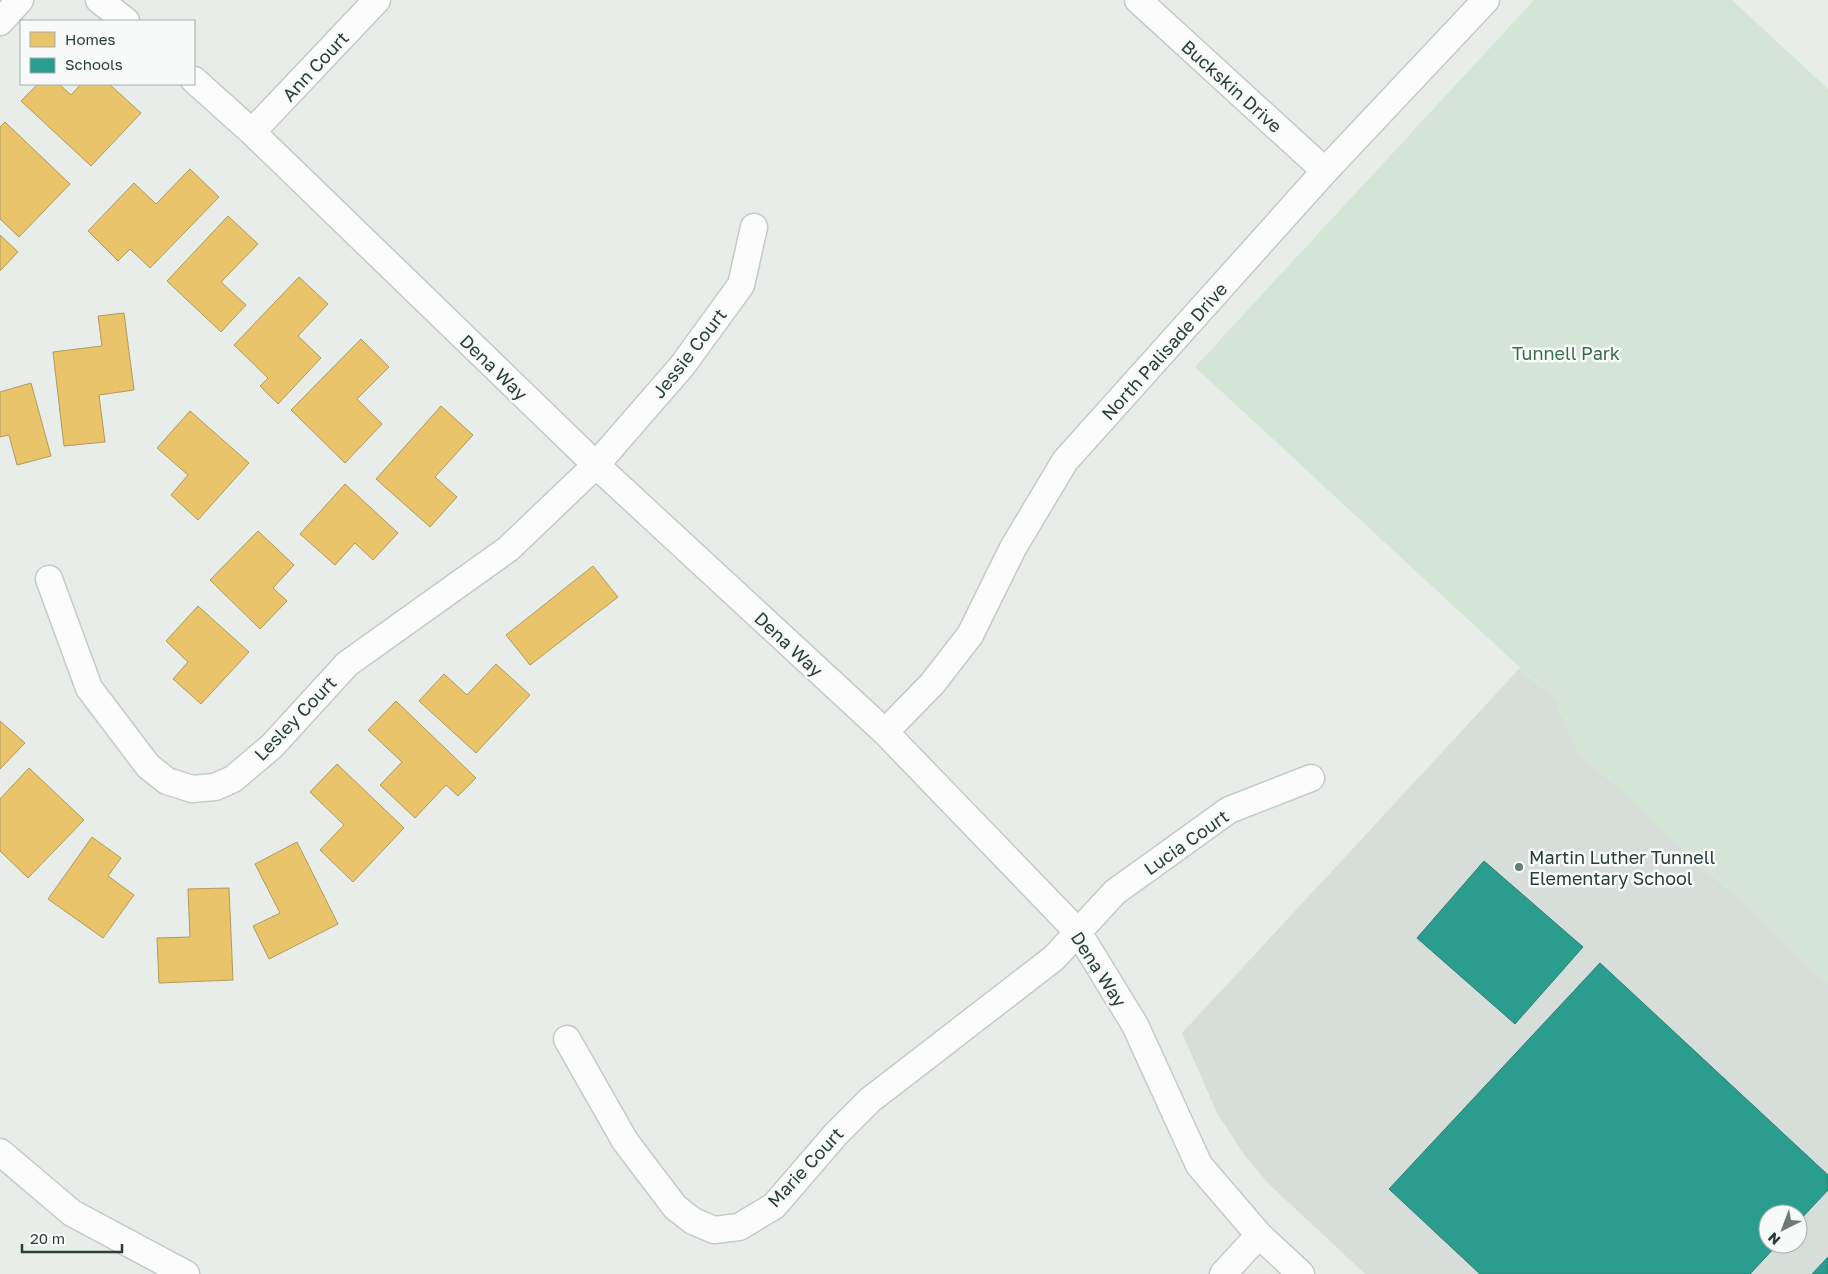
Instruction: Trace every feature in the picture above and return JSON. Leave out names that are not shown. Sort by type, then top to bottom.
[{"type":"street","points":[[0,22],[20,0]]},
{"type":"street","points":[[99,0],[125,20]]},
{"type":"street","name":"Ann Court","points":[[252,132],[377,0]]},
{"type":"street","name":"Buckskin Drive","points":[[1138,0],[1325,171]]},
{"type":"street","name":"North Palisade Drive","points":[[885,732],[932,684],[970,634],[1014,548],[1065,462],[1325,171],[1486,0]]},
{"type":"street","name":"Dena Way","points":[[195,81],[252,132],[596,465],[885,732],[1078,932],[1135,1025],[1199,1165],[1259,1235],[1301,1274]]},
{"type":"street","name":"Jessie Court","points":[[596,465],[682,366],[741,285],[754,227]]},
{"type":"street","name":"Lesley Court","points":[[49,579],[89,688],[148,766],[167,781],[192,789],[214,787],[233,779],[272,746],[347,664],[508,549],[596,465]]},
{"type":"street","name":"Lucia Court","points":[[1078,932],[1115,892],[1229,810],[1311,778]]},
{"type":"street","name":"Marie Court","points":[[568,1039],[625,1141],[675,1207],[693,1222],[714,1230],[740,1226],[774,1206],[836,1134],[870,1100],[1054,958],[1078,932]]},
{"type":"street","points":[[0,1152],[72,1214],[186,1274]]},
{"type":"street","points":[[1223,1274],[1259,1235]]},
{"type":"shaded area","name":"Martin Luther Tunnell Elementary School","points":[[1520,668],[1554,699],[1578,751],[1828,983],[1828,1274],[1365,1274],[1268,1183],[1244,1155],[1217,1113],[1182,1033]]},
{"type":"green space","name":"Tunnell Park","points":[[1534,0],[1732,0],[1828,89],[1828,983],[1578,751],[1554,699],[1195,367]]},
{"type":"building: Homes","points":[[37,85],[60,85],[71,95],[80,85],[110,85],[141,113],[91,166],[21,101]]},
{"type":"building: Homes","points":[[5,122],[70,184],[19,237],[0,219],[0,127]]},
{"type":"building: Homes","points":[[190,169],[219,197],[150,268],[130,249],[118,261],[88,231],[134,183],[156,204]]},
{"type":"building: Homes","points":[[228,216],[258,244],[221,282],[246,305],[221,332],[167,281]]},
{"type":"building: Homes","points":[[0,235],[18,252],[0,271]]},
{"type":"building: Homes","points":[[299,277],[328,304],[298,336],[321,358],[278,404],[260,386],[268,378],[234,345]]},
{"type":"building: Homes","points":[[124,313],[134,390],[99,395],[105,442],[64,446],[53,352],[102,346],[98,316]]},
{"type":"building: Homes","points":[[361,339],[389,367],[357,399],[382,424],[345,463],[291,410]]},
{"type":"building: Homes","points":[[31,383],[51,456],[17,465],[9,435],[0,437],[0,392]]},
{"type":"building: Homes","points":[[441,406],[473,435],[435,477],[457,497],[430,527],[376,479]]},
{"type":"building: Homes","points":[[190,411],[249,463],[198,520],[171,495],[188,475],[157,448]]},
{"type":"building: Homes","points":[[345,484],[398,533],[373,560],[355,543],[335,565],[300,534]]},
{"type":"building: Homes","points":[[258,531],[294,565],[273,588],[287,601],[260,629],[210,580]]},
{"type":"building: Homes","points":[[593,566],[618,597],[530,665],[506,635]]},
{"type":"building: Homes","points":[[198,606],[249,652],[201,704],[173,679],[188,662],[166,641]]},
{"type":"building: Homes","points":[[496,664],[530,695],[476,753],[419,701],[444,674],[467,695]]},
{"type":"building: Homes","points":[[396,701],[476,778],[458,796],[446,785],[415,818],[380,785],[402,762],[368,730]]},
{"type":"building: Homes","points":[[0,721],[25,743],[0,769]]},
{"type":"building: Homes","points":[[337,764],[404,828],[353,882],[320,850],[344,825],[310,792]]},
{"type":"building: Homes","points":[[29,768],[84,820],[28,878],[0,851],[0,799]]},
{"type":"building: Homes","points":[[92,837],[121,858],[108,876],[134,895],[103,938],[48,899]]},
{"type":"building: Homes","points":[[297,842],[338,924],[269,959],[253,926],[280,913],[255,864]]},
{"type":"building: Homes","points":[[229,888],[233,980],[159,983],[157,938],[190,937],[188,889]]},
{"type":"building: Schools","points":[[1484,861],[1583,947],[1515,1024],[1417,938]]},
{"type":"building: Schools","points":[[1600,963],[1828,1175],[1828,1190],[1808,1211],[1808,1204],[1758,1204],[1758,1254],[1769,1254],[1750,1274],[1480,1274],[1389,1189]]},
{"type":"building: Schools","points":[[1828,1257],[1828,1274],[1812,1274]]},
{"type":"place","name":"Martin Luther Tunnell Elementary School","points":[[1519,867]]}]
